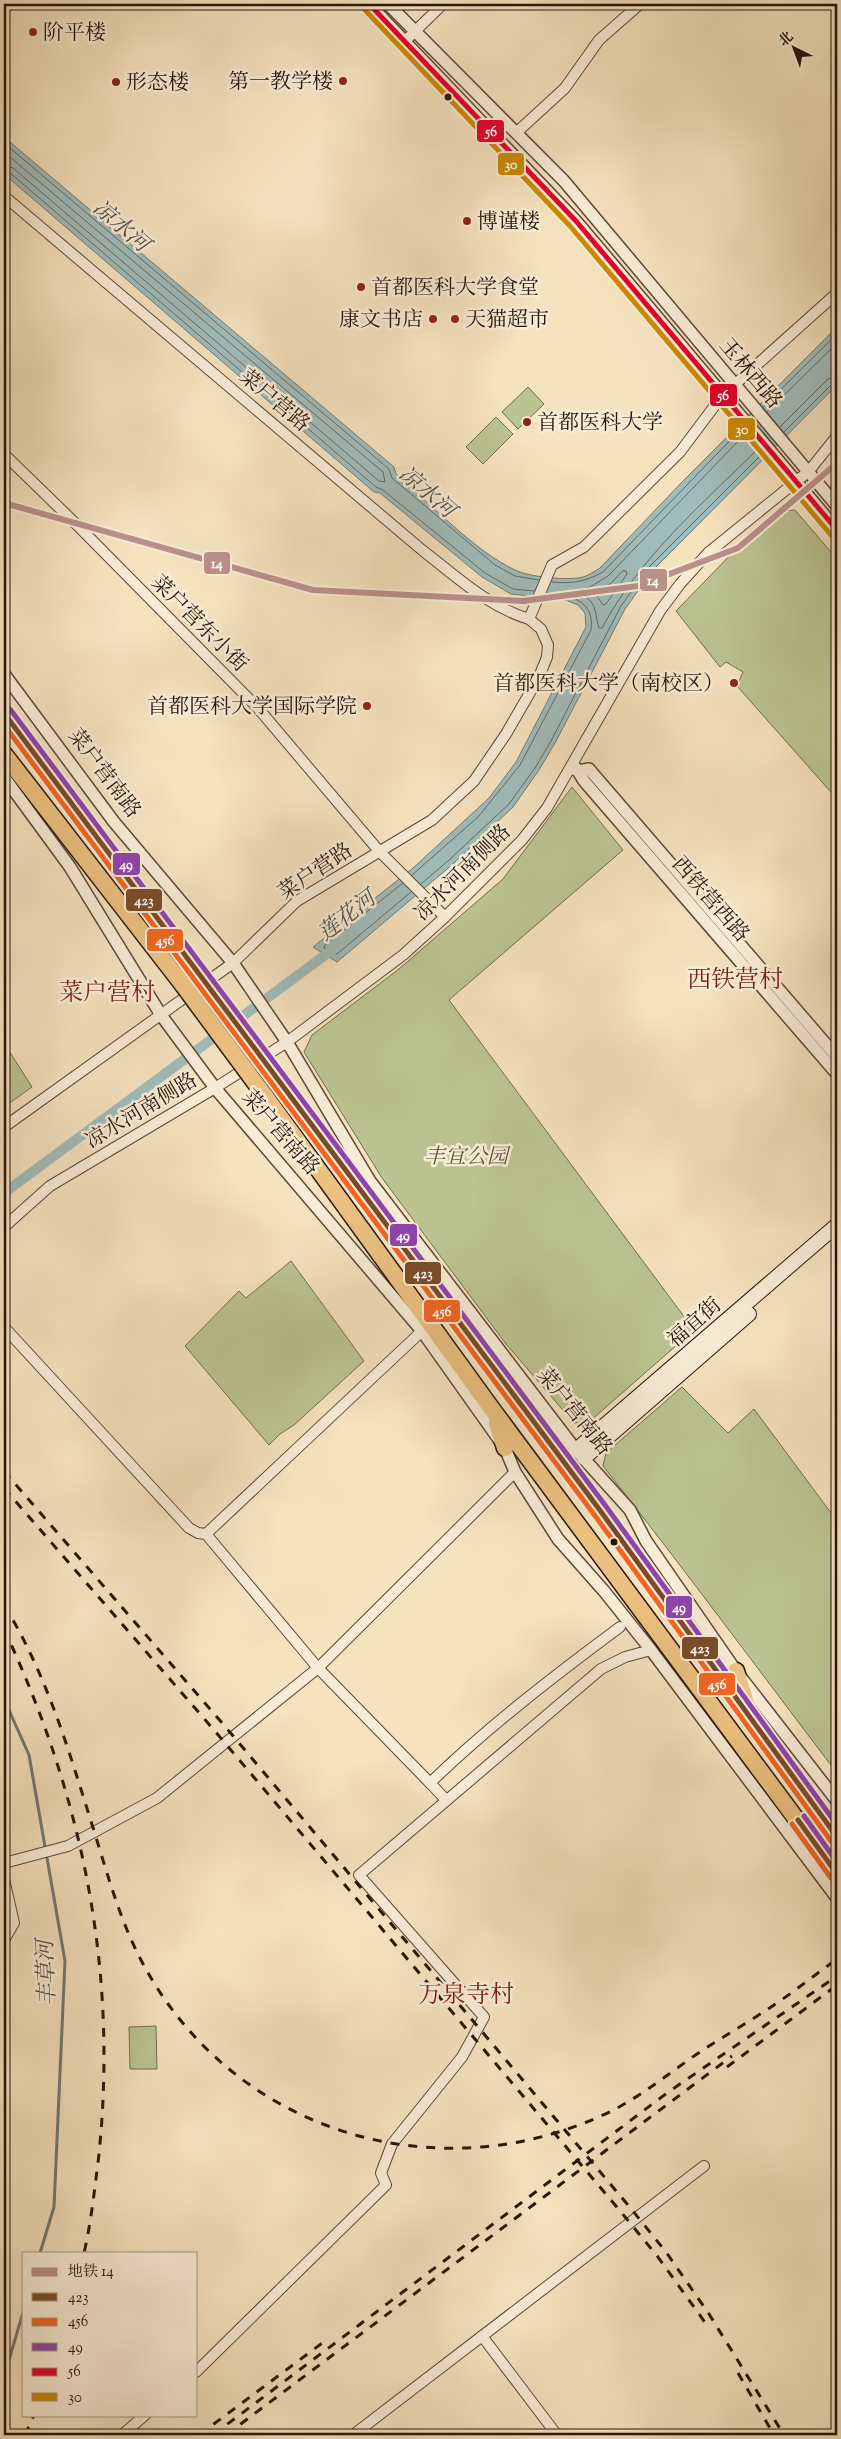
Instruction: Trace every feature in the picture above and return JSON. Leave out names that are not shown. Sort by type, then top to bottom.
[{"type":"highway","name":"菜户营南路","points":[[4,713],[610,1524],[751,1722],[837,1837]]},
{"type":"highway","name":"菜户营南路","points":[[4,754],[183,985],[492,1409],[837,1874]]},
{"type":"highway","points":[[492,1409],[505,1448]]},
{"type":"highway","points":[[736,1671],[751,1722]]},
{"type":"main road","name":"福宜街","points":[[580,1454],[837,1225]]},
{"type":"main road","name":"福宜街","points":[[580,1454],[837,1236]]},
{"type":"street","name":"玉林西路","points":[[368,4],[576,221],[837,530]]},
{"type":"street","name":"玉林西路","points":[[388,4],[564,181],[837,506]]},
{"type":"street","points":[[405,41],[443,4]]},
{"type":"street","points":[[516,133],[564,88],[599,40],[640,4]]},
{"type":"street","name":"菜户营路","points":[[4,196],[422,550],[488,602],[506,612],[530,616],[541,629],[548,645],[547,657],[539,677],[506,734],[474,781],[439,814],[297,901],[233,963],[5,1125]]},
{"type":"street","points":[[530,616],[552,566],[584,548],[680,452],[722,396],[837,293]]},
{"type":"street","name":"凉水河南侧路","points":[[4,1227],[50,1186],[287,1042],[403,955],[445,918],[522,840],[547,808],[575,768],[660,611],[680,584],[708,553],[809,471],[837,436]]},
{"type":"street","name":"菜户营东小街","points":[[4,454],[257,707],[379,852],[445,918]]},
{"type":"street","name":"菜户营南路","points":[[4,674],[114,822],[233,963],[287,1042],[370,1181],[580,1454],[630,1510],[646,1541],[736,1671],[837,1801]]},
{"type":"street","name":"西铁营西路","points":[[575,768],[589,769],[837,1057]]},
{"type":"street","name":"西铁营西路","points":[[575,768],[584,781],[837,1074]]},
{"type":"street","points":[[4,777],[70,867],[161,1015]]},
{"type":"street","name":"菜户营南路","points":[[161,1015],[214,1088],[422,1331],[505,1448],[515,1472],[558,1539],[604,1591],[651,1650],[837,1898]]},
{"type":"street","points":[[4,1327],[189,1528],[198,1533],[206,1534],[318,1668],[446,1800]]},
{"type":"street","points":[[206,1534],[422,1331]]},
{"type":"street","points":[[4,1863],[68,1846],[157,1798],[318,1668],[515,1472]]},
{"type":"street","points":[[430,1783],[461,1753],[528,1696],[620,1627]]},
{"type":"street","points":[[198,2370],[386,2185],[381,2173],[392,2144],[462,2057],[484,2017],[359,1875],[601,1669],[625,1657],[651,1650]]},
{"type":"street","points":[[4,1879],[14,1923],[4,1940]]},
{"type":"street","points":[[4,1955],[4,2016]]},
{"type":"street","points":[[353,2435],[704,2166]]},
{"type":"street","points":[[482,2336],[557,2435]]},
{"type":"street","points":[[122,2435],[144,2416]]},
{"type":"green space","points":[[528,387],[544,404],[518,429],[502,412]]},
{"type":"green space","points":[[496,417],[513,434],[483,464],[466,447]]},
{"type":"green space","points":[[795,510],[837,559],[837,799],[737,686],[743,672],[726,662],[720,667],[676,611],[738,547],[784,511]]},
{"type":"green space","name":"丰宜公园","points":[[572,787],[623,850],[449,1000],[694,1330],[589,1422],[574,1423],[506,1344],[382,1178],[304,1052],[312,1035],[399,969],[503,879]]},
{"type":"green space","points":[[4,1043],[32,1087],[4,1107]]},
{"type":"green space","points":[[291,1261],[364,1361],[294,1425],[280,1434],[269,1445],[185,1346],[239,1291],[246,1298]]},
{"type":"green space","points":[[682,1387],[728,1433],[754,1409],[837,1521],[837,1773],[603,1466],[606,1453]]},
{"type":"green space","points":[[156,2026],[157,2069],[130,2069],[129,2027]]},
{"type":"water","points":[[4,137],[394,467],[396,474],[469,539],[500,562],[529,575],[576,578],[585,576],[600,568],[683,481],[837,327],[837,385],[653,570],[625,609],[555,743],[513,807],[453,864],[337,962],[313,947],[412,869],[489,798],[516,762],[586,627],[585,613],[578,605],[566,600],[511,594],[482,577],[380,493],[374,492],[4,174]]},
{"type":"waterway","name":"莲花河","points":[[4,1193],[336,947]]},
{"type":"waterway","name":"丰草河","points":[[4,1699],[29,1755],[65,1961],[54,2207],[40,2252]]},
{"type":"waterway","name":"丰草河","points":[[4,2377],[22,2316]]},
{"type":"railway","points":[[4,1471],[223,1724],[628,2205],[666,2252],[709,2314],[784,2435]]},
{"type":"railway","points":[[4,1488],[214,1730],[621,2212],[658,2257],[709,2328]]},
{"type":"railway","points":[[4,1605],[20,1632],[57,1716],[123,1920],[135,1948],[172,2009],[218,2060],[273,2100],[334,2128],[398,2144],[466,2148],[534,2139],[601,2116],[627,2103],[706,2048],[774,2005],[837,1959]]},
{"type":"railway","points":[[4,1629],[32,1693],[55,1758],[74,1824],[89,1890],[99,1957],[103,2024],[103,2093],[98,2163],[84,2252]]},
{"type":"railway","points":[[213,2435],[667,2093],[837,1976]]},
{"type":"railway","points":[[727,2067],[837,1985]]},
{"type":"railway","points":[[226,2435],[732,2056]]},
{"type":"railway","points":[[199,2435],[325,2341]]},
{"type":"railway","points":[[738,2373],[774,2435]]},
{"type":"railway","points":[[25,2435],[34,2416]]},
{"type":"metro line","name":"14","points":[[4,503],[313,590],[523,601],[638,586],[738,548],[837,463]]},
{"type":"transit line","name":"56","points":[[369,4],[576,221],[837,530]]},
{"type":"transit line","name":"30","points":[[364,9],[570,226],[831,535]]},
{"type":"transit line","name":"49","points":[[10,709],[605,1505],[837,1825]]},
{"type":"transit line","name":"423","points":[[4,713],[599,1509],[837,1837]]},
{"type":"transit line","name":"456","points":[[4,725],[593,1513],[831,1841]]},
{"type":"transit line","name":"49","points":[[804,1816],[837,1862]]},
{"type":"transit line","name":"423","points":[[798,1820],[837,1874]]},
{"type":"transit line","name":"456","points":[[792,1824],[831,1878]]},
{"type":"place","name":"阶平楼","points":[[33,32]]},
{"type":"place","name":"第一教学楼","points":[[343,81]]},
{"type":"place","name":"形态楼","points":[[116,82]]},
{"type":"place","name":"博谨楼","points":[[467,221]]},
{"type":"place","name":"首都医科大学食堂","points":[[361,287]]},
{"type":"place","name":"康文书店","points":[[433,319]]},
{"type":"place","name":"天猫超市","points":[[455,319]]},
{"type":"place","name":"首都医科大学","points":[[527,422]]},
{"type":"place","name":"首都医科大学（南校区）","points":[[734,683]]},
{"type":"place","name":"首都医科大学国际学院","points":[[367,706]]},
{"type":"district","name":"西铁营村","points":[[735,979]]},
{"type":"district","name":"菜户营村","points":[[107,992]]},
{"type":"district","name":"万泉寺村","points":[[466,1994]]},
{"type":"water label","name":"凉水河","points":[[122,225]]},
{"type":"water label","name":"凉水河","points":[[428,491]]}]
